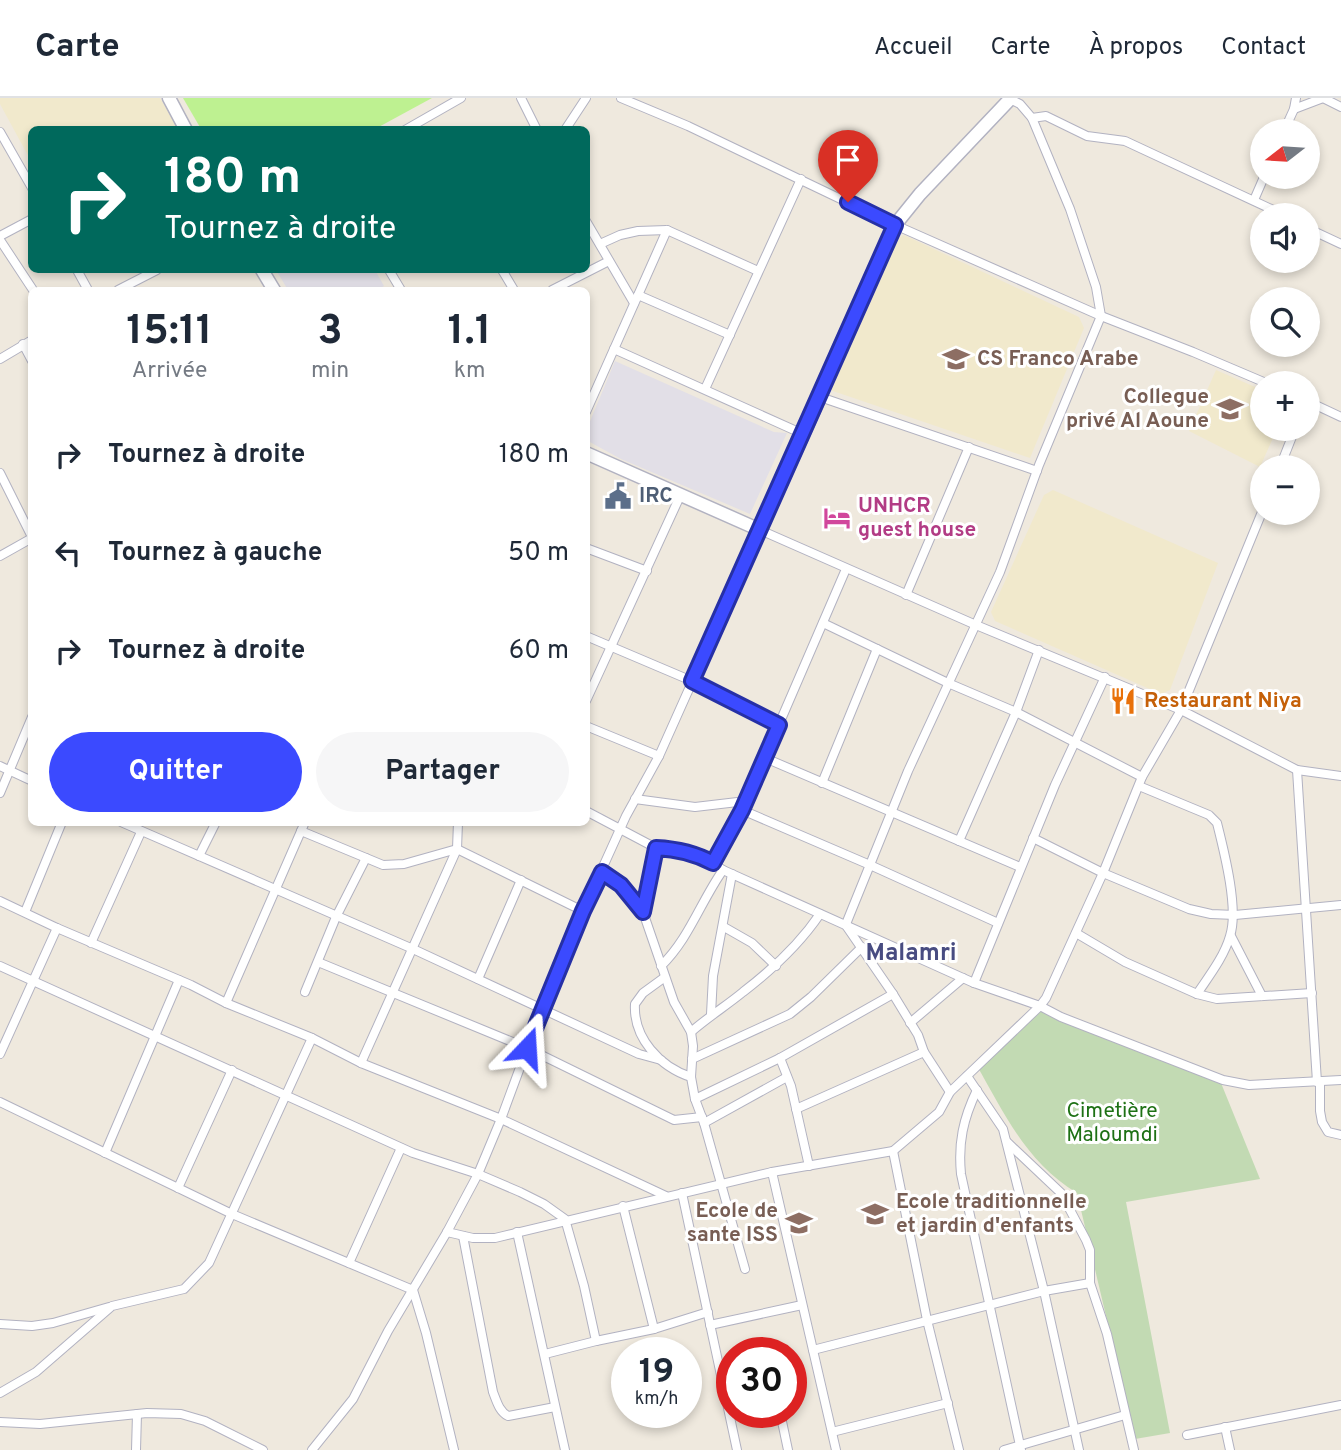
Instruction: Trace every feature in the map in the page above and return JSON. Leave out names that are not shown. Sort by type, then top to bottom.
[{"type":"street","points":[[169,98],[184,126]]},
{"type":"street","points":[[419,126],[461,98]]},
{"type":"street","points":[[521,98],[535,126]]},
{"type":"street","points":[[568,126],[586,98]]},
{"type":"street","points":[[621,98],[688,126],[895,225],[1101,316],[1250,376]]},
{"type":"street","points":[[312,1450],[353,1399],[478,1174],[542,1008],[583,911],[635,799],[659,756],[895,225],[911,203],[1009,98],[1020,104],[1032,118],[1070,209],[1096,287],[1101,316],[1037,471],[1000,572],[891,813],[846,924]]},
{"type":"street","points":[[1289,119],[1296,98]]},
{"type":"street","points":[[1294,109],[1323,98],[1341,107]]},
{"type":"street","points":[[1032,118],[1046,116],[1087,136],[1125,141],[1260,203]]},
{"type":"street","points":[[0,132],[28,181]]},
{"type":"street","points":[[705,389],[801,179]]},
{"type":"street","points":[[1254,200],[1259,189]]},
{"type":"street","points":[[28,221],[0,238],[31,287]]},
{"type":"street","points":[[590,228],[609,261],[636,299],[730,335]]},
{"type":"street","points":[[600,244],[638,231],[667,230],[758,271]]},
{"type":"street","points":[[590,403],[667,230]]},
{"type":"street","points":[[1320,234],[1341,244]]},
{"type":"street","points":[[590,270],[609,261]]},
{"type":"street","points":[[124,287],[151,273]]},
{"type":"street","points":[[557,287],[585,273]]},
{"type":"street","points":[[0,359],[27,342]]},
{"type":"street","points":[[614,349],[803,434]]},
{"type":"street","points":[[820,397],[1037,471]]},
{"type":"street","points":[[1320,407],[1341,417]]},
{"type":"street","points":[[906,595],[969,447]]},
{"type":"street","points":[[590,455],[906,595],[1181,710],[1297,770],[1341,776]]},
{"type":"street","points":[[0,473],[28,530]]},
{"type":"street","points":[[590,693],[681,494]]},
{"type":"street","points":[[447,1232],[495,1238],[565,1219],[772,1172],[893,1151],[939,1112],[950,1092],[1040,1006],[1103,873],[1142,776],[1181,710],[1257,525]]},
{"type":"street","points":[[0,556],[28,540]]},
{"type":"street","points":[[590,550],[647,571]]},
{"type":"street","points":[[713,863],[742,810],[846,569]]},
{"type":"street","points":[[823,623],[948,683],[1016,712],[1142,776]]},
{"type":"street","points":[[590,637],[692,681],[779,725]]},
{"type":"street","points":[[822,783],[877,649]]},
{"type":"street","points":[[959,841],[1016,712],[1039,650]]},
{"type":"street","points":[[974,983],[1073,743],[1105,677]]},
{"type":"street","points":[[0,793],[28,727]]},
{"type":"street","points":[[590,728],[659,756]]},
{"type":"street","points":[[765,758],[1020,867]]},
{"type":"street","points":[[0,766],[28,778]]},
{"type":"street","points":[[1297,770],[1304,909],[1322,1122],[1328,1132],[1341,1135]]},
{"type":"street","points":[[1139,786],[1209,814],[1215,819],[1234,915],[1231,936],[1223,954],[1197,994]]},
{"type":"street","points":[[635,799],[695,807],[746,801]]},
{"type":"street","points":[[742,810],[870,864],[998,923]]},
{"type":"street","points":[[590,812],[656,848],[697,854],[727,872],[974,983],[1040,1006],[1223,1080],[1249,1085],[1341,1080]]},
{"type":"street","points":[[25,912],[60,826]]},
{"type":"street","points":[[129,826],[413,949],[639,1054],[661,1060]]},
{"type":"street","points":[[200,856],[214,826]]},
{"type":"street","points":[[226,1003],[303,826]]},
{"type":"street","points":[[361,1063],[457,849],[458,826]]},
{"type":"street","points":[[301,831],[383,865],[397,865],[457,849],[583,911]]},
{"type":"street","points":[[90,943],[142,832]]},
{"type":"street","points":[[1033,838],[1103,873],[1189,909],[1211,914],[1234,915],[1341,905]]},
{"type":"street","points":[[643,912],[656,848]]},
{"type":"street","points":[[305,992],[336,917],[366,858]]},
{"type":"street","points":[[602,872],[621,885],[643,912],[665,977],[682,1019],[691,1032],[691,1077],[695,1099],[746,1269]]},
{"type":"street","points":[[711,1014],[713,976],[723,927],[727,872]]},
{"type":"street","points":[[661,966],[684,940],[709,890],[727,872]]},
{"type":"street","points":[[478,979],[521,880]]},
{"type":"street","points":[[0,901],[226,1003],[312,1038],[361,1063],[501,1119],[666,1196]]},
{"type":"street","points":[[691,1032],[776,966],[796,947],[820,914]]},
{"type":"street","points":[[846,924],[893,994],[924,1052],[950,1092]]},
{"type":"street","points":[[723,927],[752,943],[776,966]]},
{"type":"street","points":[[0,1054],[57,928]]},
{"type":"street","points":[[1076,933],[1125,962],[1197,994],[1217,999],[1312,993]]},
{"type":"street","points":[[1231,936],[1262,996]]},
{"type":"street","points":[[692,1059],[790,1014],[862,947]]},
{"type":"street","points":[[318,961],[527,1048],[674,1120],[703,1120],[788,1077]]},
{"type":"street","points":[[0,966],[401,1148],[478,1174],[544,1203],[565,1219],[596,1341]]},
{"type":"street","points":[[665,977],[643,993],[635,1004],[636,1025],[642,1038],[661,1060],[676,1072],[691,1077]]},
{"type":"street","points":[[910,1023],[963,978]]},
{"type":"street","points":[[105,1153],[180,980]]},
{"type":"street","points":[[695,1099],[780,1058],[893,994]]},
{"type":"street","points":[[0,1324],[32,1326],[53,1323],[184,1289],[209,1264],[312,1038]]},
{"type":"street","points":[[796,1109],[924,1052]]},
{"type":"street","points":[[780,1058],[788,1077],[809,1166]]},
{"type":"street","points":[[178,1188],[232,1070]]},
{"type":"street","points":[[967,1076],[1003,1129],[1044,1291],[1079,1450]]},
{"type":"street","points":[[977,1090],[961,1130],[958,1149],[961,1174],[1020,1448]]},
{"type":"street","points":[[0,1102],[232,1214],[413,1290]]},
{"type":"street","points":[[1006,1142],[1061,1193],[1090,1250],[1090,1283],[1107,1334],[1133,1450]]},
{"type":"street","points":[[349,1263],[401,1148]]},
{"type":"street","points":[[893,1151],[928,1320],[959,1450]]},
{"type":"street","points":[[772,1172],[836,1450]]},
{"type":"street","points":[[682,1193],[716,1352]]},
{"type":"street","points":[[623,1206],[654,1329]]},
{"type":"street","points":[[517,1232],[565,1450]]},
{"type":"street","points":[[463,1236],[493,1392],[498,1405],[503,1413],[509,1416],[555,1407]]},
{"type":"street","points":[[813,1350],[1044,1291],[1090,1283]]},
{"type":"street","points":[[413,1290],[454,1450]]},
{"type":"street","points":[[710,1325],[803,1305]]},
{"type":"street","points":[[0,1393],[36,1372],[112,1306]]},
{"type":"street","points":[[545,1354],[654,1329],[708,1312]]},
{"type":"street","points":[[832,1432],[948,1403]]},
{"type":"street","points":[[1187,1435],[1341,1405]]},
{"type":"street","points":[[136,1450],[137,1414]]},
{"type":"street","points":[[0,1422],[40,1424],[137,1414],[181,1414],[205,1421],[262,1450]]},
{"type":"street","points":[[1004,1450],[1020,1448],[1074,1428],[1125,1415]]},
{"type":"street","points":[[1225,1427],[1230,1450]]},
{"type":"street","points":[[732,1428],[737,1450]]},
{"type":"street","points":[[783,1428],[788,1450]]},
{"type":"shaded area","points":[[0,98],[160,98],[176,126],[28,126],[28,155],[0,104]]},
{"type":"shaded area","name":"CS Franco Arabe","points":[[904,235],[1079,317],[1084,328],[1030,458],[827,389],[894,241]]},
{"type":"shaded area","points":[[278,273],[377,273],[384,286],[382,287],[286,287]]},
{"type":"shaded area","points":[[615,361],[774,432],[787,433],[750,514],[621,459],[590,442],[590,421]]},
{"type":"shaded area","name":"Collegue privé Al Aoune","points":[[1216,370],[1250,385],[1250,441],[1272,441],[1265,455],[1250,455],[1250,462],[1189,431]]},
{"type":"shaded area","points":[[1053,490],[1218,563],[1170,690],[1161,694],[995,621],[991,612],[1044,495]]},
{"type":"green space","points":[[183,98],[432,98],[381,126],[199,126]]},
{"type":"green space","name":"Cimetière Maloumdi","points":[[1039,1010],[1221,1083],[1260,1179],[1126,1202],[1170,1433],[1135,1439],[1077,1193],[1059,1181],[1030,1151],[1007,1118],[976,1064]]},
{"type":"place","name":"CS Franco Arabe","points":[[956,359]]},
{"type":"place","name":"Collegue privé Al Aoune","points":[[1230,409]]},
{"type":"place","name":"IRC","points":[[618,496]]},
{"type":"place","name":"UNHCR guest house","points":[[837,518]]},
{"type":"place","name":"Restaurant Niya","points":[[1123,701]]},
{"type":"place","name":"Ecole traditionnelle et jardin d'enfants","points":[[875,1214]]},
{"type":"place","name":"Ecole de sante ISS","points":[[799,1223]]},
{"type":"district","name":"Malamri","points":[[911,954]]},
{"type":"route","points":[[527,1048],[583,911],[602,872],[621,885],[643,912],[656,848],[697,854],[713,863],[742,810],[779,725],[692,681],[895,225],[848,202]]}]
